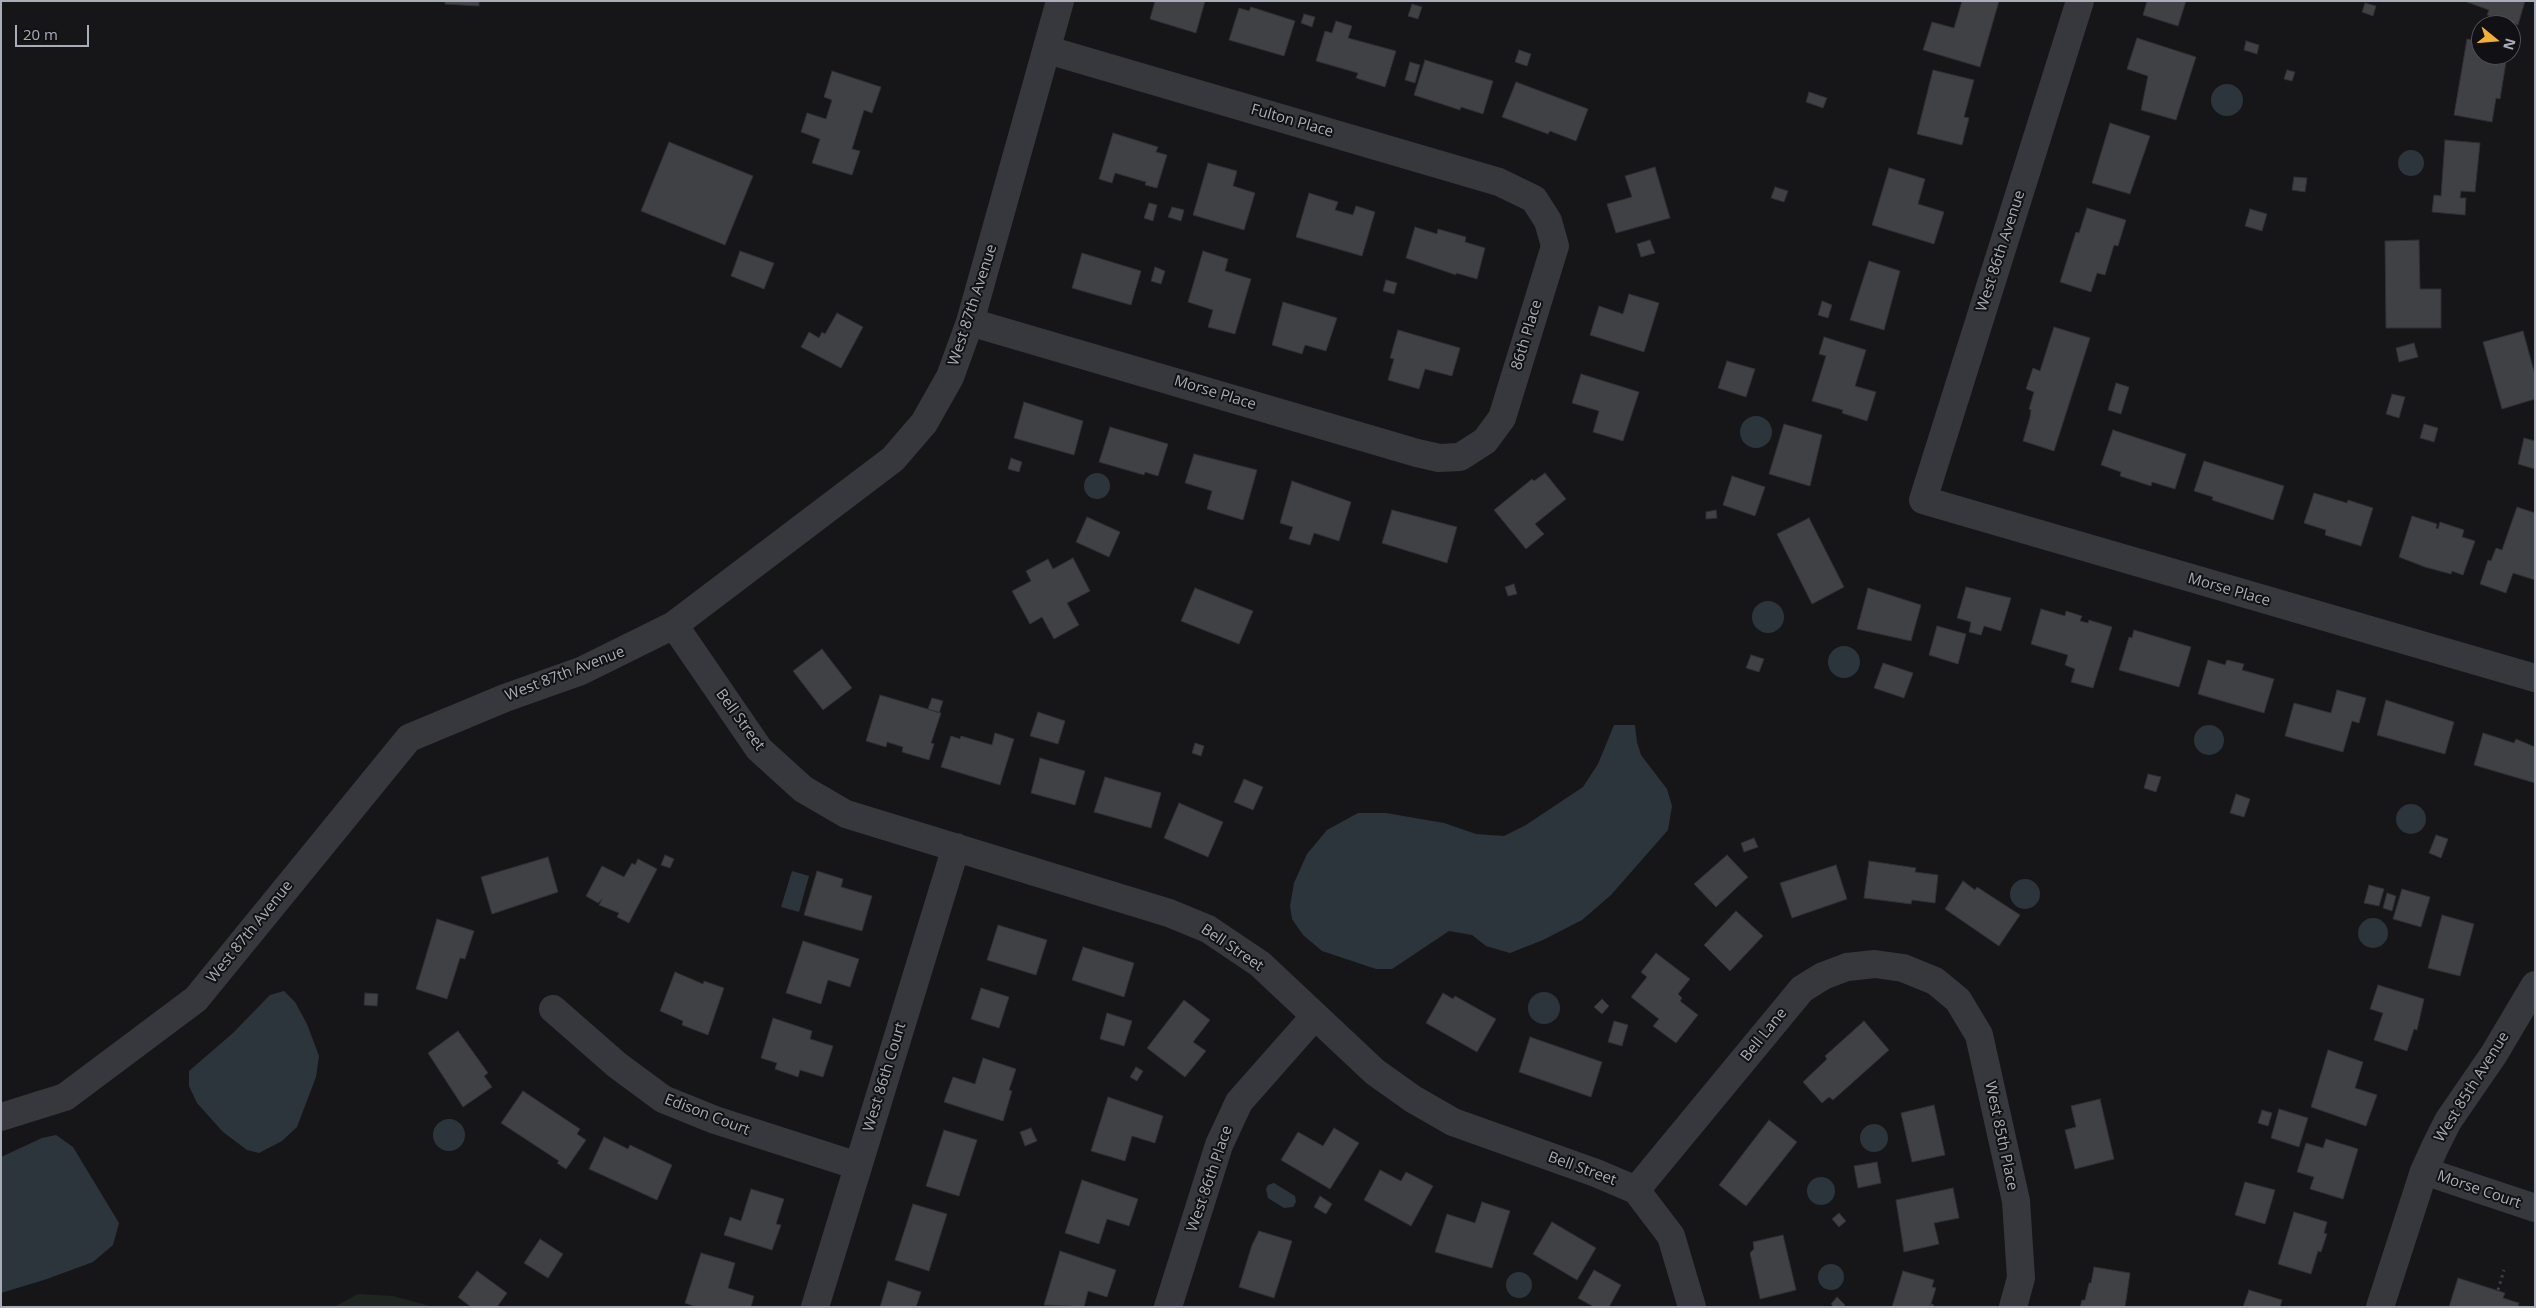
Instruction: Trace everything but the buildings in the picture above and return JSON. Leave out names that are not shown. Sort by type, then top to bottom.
[{"type":"street","name":"West 87th Avenue","points":[[1,1117],[65,1098],[196,999],[409,738],[505,698],[581,671],[674,626],[893,459],[924,423],[950,377],[970,322],[1048,50],[1060,1]]},
{"type":"street","name":"West 86th Avenue","points":[[1923,500],[2080,1]]},
{"type":"street","name":"Fulton Place","points":[[1048,50],[1496,181],[1534,199]]},
{"type":"street","name":"86th Place","points":[[1460,457],[1485,441],[1502,418],[1555,246],[1548,221],[1534,199]]},
{"type":"street","name":"Morse Place","points":[[970,322],[1417,453],[1438,458],[1460,457]]},
{"type":"street","name":"Morse Place","points":[[1923,500],[2535,678]]},
{"type":"street","name":"Bell Street","points":[[674,626],[759,749],[803,789],[846,814],[1169,913],[1208,929],[1260,964],[1314,1017],[1375,1072],[1412,1099],[1453,1122],[1596,1173],[1636,1190],[1670,1236],[1692,1307]]},
{"type":"street","name":"West 86th Court","points":[[815,1307],[956,847]]},
{"type":"street","name":"Bell Lane","points":[[1636,1190],[1802,988],[1822,977],[1847,967],[1875,964],[1903,968],[1935,981]]},
{"type":"street","name":"West 85th Place","points":[[1935,981],[1958,1000],[1979,1035],[2016,1201],[2021,1278],[2013,1307]]},
{"type":"street","name":"West 85th Avenue","points":[[2380,1307],[2424,1171],[2448,1121],[2494,1054],[2535,985]]},
{"type":"street","name":"Edison Court","points":[[553,1009],[617,1065],[663,1099],[715,1120],[858,1166]]},
{"type":"street","name":"West 86th Place","points":[[1168,1307],[1219,1145],[1239,1102],[1314,1017]]},
{"type":"street","name":"Morse Court","points":[[2424,1171],[2535,1208]]},
{"type":"path","points":[[2498,1290],[2504,1270]]},
{"type":"path","points":[[1930,1305],[1935,1307]]},
{"type":"shaded area","points":[[2227,84],[2233,85],[2238,89],[2242,94],[2242,106],[2238,111],[2233,115],[2227,116],[2221,115],[2216,111],[2212,106],[2211,100],[2212,94],[2216,89],[2221,85]]},
{"type":"shaded area","points":[[2411,150],[2420,154],[2424,163],[2420,172],[2411,176],[2402,172],[2398,163],[2402,154]]},
{"type":"shaded area","points":[[1756,416],[1762,417],[1767,421],[1771,426],[1771,438],[1767,443],[1762,447],[1756,448],[1750,447],[1745,443],[1741,438],[1740,432],[1741,426],[1745,421],[1750,417]]},
{"type":"shaded area","points":[[1097,473],[1106,477],[1110,486],[1106,495],[1097,499],[1088,495],[1084,486],[1088,477]]},
{"type":"shaded area","points":[[1768,601],[1774,602],[1779,606],[1783,611],[1783,623],[1779,628],[1774,632],[1768,633],[1762,632],[1757,628],[1753,623],[1752,617],[1753,611],[1757,606],[1762,602]]},
{"type":"shaded area","points":[[1844,646],[1850,647],[1855,651],[1859,656],[1859,668],[1855,673],[1850,677],[1844,678],[1838,677],[1833,673],[1829,668],[1828,662],[1829,656],[1833,651],[1838,647]]},
{"type":"shaded area","points":[[1614,725],[1635,725],[1641,755],[1667,789],[1672,806],[1668,830],[1611,895],[1582,920],[1543,940],[1510,953],[1486,946],[1472,935],[1449,931],[1392,969],[1376,969],[1322,951],[1303,935],[1292,919],[1290,906],[1294,883],[1307,854],[1327,830],[1358,813],[1386,813],[1444,823],[1476,834],[1504,836],[1526,825],[1583,787],[1598,764]]},
{"type":"shaded area","points":[[2209,725],[2220,729],[2224,740],[2220,751],[2209,755],[2198,751],[2194,740],[2198,729]]},
{"type":"shaded area","points":[[2411,804],[2422,808],[2426,819],[2422,830],[2411,834],[2400,830],[2396,819],[2400,808]]},
{"type":"shaded area","points":[[792,871],[809,876],[799,912],[781,907]]},
{"type":"shaded area","points":[[2025,879],[2036,883],[2040,894],[2036,905],[2025,909],[2014,905],[2010,894],[2014,883]]},
{"type":"shaded area","points":[[2373,918],[2384,922],[2388,933],[2384,944],[2373,948],[2362,944],[2358,933],[2362,922]]},
{"type":"shaded area","points":[[284,991],[295,1002],[307,1024],[319,1056],[316,1077],[297,1127],[282,1141],[259,1153],[247,1150],[223,1132],[197,1103],[189,1086],[189,1071],[233,1033],[270,995]]},
{"type":"shaded area","points":[[1544,992],[1550,993],[1555,997],[1559,1002],[1559,1014],[1555,1019],[1550,1023],[1544,1024],[1538,1023],[1533,1019],[1529,1014],[1528,1008],[1529,1002],[1533,997],[1538,993]]},
{"type":"shaded area","points":[[449,1119],[460,1124],[465,1135],[460,1146],[449,1151],[438,1146],[433,1135],[438,1124]]},
{"type":"shaded area","points":[[1874,1124],[1884,1128],[1888,1138],[1884,1148],[1874,1152],[1864,1148],[1860,1138],[1864,1128]]},
{"type":"shaded area","points":[[56,1135],[73,1147],[119,1223],[113,1245],[93,1262],[1,1293],[1,1157],[42,1138]]},
{"type":"shaded area","points":[[1821,1177],[1831,1181],[1835,1191],[1831,1201],[1821,1205],[1811,1201],[1807,1191],[1811,1181]]},
{"type":"shaded area","points":[[1274,1183],[1295,1196],[1296,1202],[1293,1207],[1284,1208],[1268,1198],[1266,1189],[1268,1185]]},
{"type":"shaded area","points":[[1831,1264],[1840,1268],[1844,1277],[1840,1286],[1831,1290],[1822,1286],[1818,1277],[1822,1268]]},
{"type":"shaded area","points":[[1519,1272],[1528,1276],[1532,1285],[1528,1294],[1519,1298],[1510,1294],[1506,1285],[1510,1276]]},
{"type":"shaded area","points":[[358,1294],[393,1296],[434,1307],[334,1307]]}]
